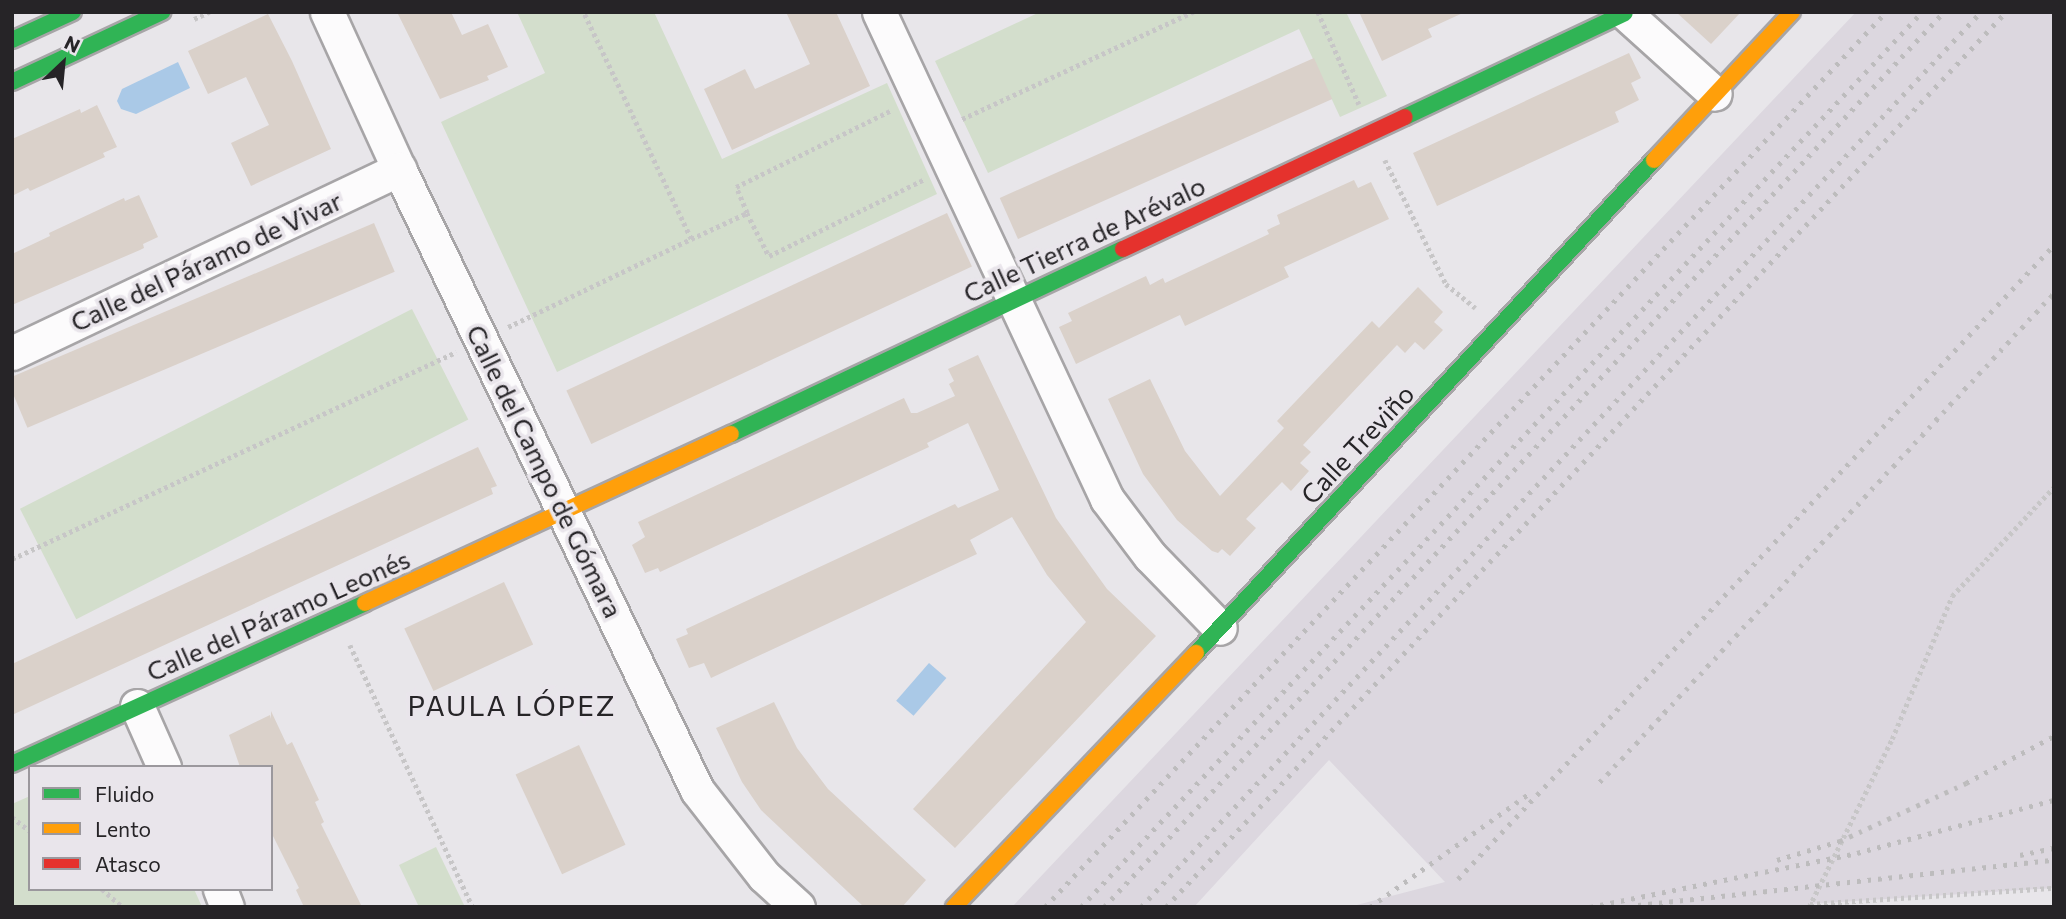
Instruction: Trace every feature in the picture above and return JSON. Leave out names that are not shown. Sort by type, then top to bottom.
[{"type":"street","points":[[12,40],[74,12]]},
{"type":"street","points":[[12,82],[162,12]]},
{"type":"street","name":"Calle del Campo de Gómara","points":[[327,12],[399,169],[697,790],[764,876],[798,907]]},
{"type":"street","points":[[879,12],[1107,499],[1150,556],[1220,628]]},
{"type":"street","name":"Calle Treviño","points":[[954,907],[1220,628],[1792,12]]},
{"type":"street","points":[[1624,13],[1715,94]]},
{"type":"street","name":"Calle Tierra de Arévalo","points":[[565,512],[1624,13]]},
{"type":"street","name":"Calle del Páramo de Vivar","points":[[12,353],[399,169]]},
{"type":"street","name":"Calle del Páramo Leonés","points":[[12,764],[565,512]]},
{"type":"street","points":[[137,706],[163,765]]},
{"type":"street","points":[[221,891],[228,907]]},
{"type":"path","points":[[583,12],[691,239]]},
{"type":"path","points":[[935,132],[1193,12]]},
{"type":"path","points":[[1318,12],[1371,132],[1446,284],[1500,327]]},
{"type":"path","points":[[893,109],[736,187],[769,256],[937,173]]},
{"type":"path","points":[[12,559],[747,213]]},
{"type":"path","points":[[1810,906],[1892,739],[1952,596],[2054,487]]},
{"type":"path","points":[[337,616],[473,907]]},
{"type":"path","points":[[12,817],[28,829]]},
{"type":"path","points":[[1810,906],[2054,888]]},
{"type":"path","points":[[104,891],[123,907]]},
{"type":"shaded area","points":[[1856,12],[2054,12],[2054,888],[1810,904],[1809,907],[1349,907],[1445,882],[1329,760],[1194,907],[1012,907]]},
{"type":"green space","points":[[517,12],[654,12],[722,159],[887,83],[937,194],[557,372],[441,122],[545,73]]},
{"type":"green space","points":[[1040,12],[1346,12],[1387,96],[1340,117],[1299,29],[988,173],[935,61]]},
{"type":"green space","points":[[412,309],[468,419],[76,619],[20,509]]},
{"type":"green space","points":[[28,797],[28,891],[195,891],[202,907],[13,907],[12,804]]},
{"type":"green space","points":[[436,847],[465,907],[419,907],[399,865]]},
{"type":"water","points":[[178,62],[190,88],[136,114],[121,109],[117,101],[122,89]]},
{"type":"water","points":[[929,663],[946,678],[914,716],[896,701]]},
{"type":"building","points":[[397,12],[451,12],[462,35],[488,24],[508,67],[487,76],[489,80],[440,99]]},
{"type":"building","points":[[786,12],[836,12],[870,86],[732,150],[704,89],[745,69],[755,89],[810,64]]},
{"type":"building","points":[[1359,12],[1465,12],[1428,29],[1432,37],[1382,61]]},
{"type":"building","points":[[1676,12],[1741,12],[1711,44]]},
{"type":"building","points":[[268,14],[331,149],[251,186],[231,143],[269,125],[246,77],[208,94],[188,51]]},
{"type":"building","points":[[1629,53],[1641,78],[1631,83],[1639,100],[1615,112],[1619,122],[1437,206],[1413,153]]},
{"type":"building","points":[[1314,58],[1332,99],[1018,239],[1000,198]]},
{"type":"building","points":[[97,105],[117,147],[103,153],[105,157],[30,191],[28,188],[12,196],[12,139],[80,109],[81,113]]},
{"type":"building","points":[[1354,180],[1358,188],[1371,182],[1389,219],[1284,267],[1289,277],[1185,326],[1180,315],[1076,364],[1059,327],[1072,321],[1068,313],[1146,276],[1150,285],[1163,278],[1165,283],[1269,234],[1267,230],[1280,224],[1277,215]]},
{"type":"building","points":[[139,195],[158,237],[143,244],[144,248],[140,250],[12,305],[12,254],[50,236],[49,233],[124,198],[125,201]]},
{"type":"building","points":[[947,213],[972,266],[591,444],[566,390]]},
{"type":"building","points":[[374,223],[395,272],[27,428],[12,391],[12,377]]},
{"type":"building","points":[[1418,287],[1443,312],[1434,322],[1443,330],[1424,350],[1415,342],[1405,353],[1397,345],[1303,445],[1311,452],[1300,463],[1309,471],[1291,491],[1282,482],[1246,519],[1256,528],[1230,556],[1222,549],[1218,553],[1212,551],[1177,520],[1143,474],[1108,399],[1150,379],[1185,451],[1220,496],[1284,428],[1277,421],[1372,321],[1379,328]]},
{"type":"building","points":[[978,355],[1056,518],[1107,589],[1156,636],[955,848],[913,809],[1086,622],[1047,575],[1012,517],[970,540],[977,554],[711,678],[704,663],[689,668],[676,639],[688,634],[686,629],[955,504],[958,508],[999,490],[968,423],[927,443],[929,447],[660,572],[658,568],[645,573],[632,545],[645,537],[638,522],[904,398],[911,413],[917,413],[955,396],[949,384],[954,381],[948,369]]},
{"type":"building","points":[[478,447],[497,486],[491,488],[493,494],[12,715],[12,664]]},
{"type":"building","points":[[504,582],[533,645],[433,691],[404,628]]},
{"type":"building","points":[[774,702],[797,748],[828,789],[926,880],[902,907],[864,907],[761,810],[742,782],[716,728]]},
{"type":"building","points":[[271,711],[287,745],[292,742],[319,800],[315,802],[324,822],[321,824],[362,907],[304,907],[296,890],[299,888],[273,836],[273,765],[239,765],[229,735],[270,715],[271,719]]},
{"type":"building","points":[[579,745],[625,845],[562,874],[516,775]]},
{"type":"railway","points":[[1045,907],[1886,12]]},
{"type":"railway","points":[[1081,907],[1922,12]]},
{"type":"railway","points":[[1104,907],[1944,12]]},
{"type":"railway","points":[[1141,907],[1981,12]]},
{"type":"railway","points":[[1166,907],[2006,12]]},
{"type":"railway","points":[[1458,879],[2054,245]]},
{"type":"railway","points":[[1600,782],[2054,293]]},
{"type":"railway","points":[[1777,860],[1840,841],[1966,783],[2054,736]]},
{"type":"railway","points":[[1370,907],[1530,793]]},
{"type":"railway","points":[[1590,907],[1857,853],[2054,800]]},
{"type":"railway","points":[[2020,855],[2054,848]]},
{"type":"railway","points":[[1638,905],[2054,860]]},
{"type":"traffic: fast","points":[[12,40],[73,12]]},
{"type":"traffic: fast","points":[[12,82],[162,12]]},
{"type":"traffic: fast","points":[[1405,117],[1625,13]]},
{"type":"traffic: fast","points":[[1196,653],[1654,160]]},
{"type":"traffic: fast","points":[[731,434],[1123,249]]},
{"type":"traffic: fast","points":[[12,764],[365,603]]},
{"type":"traffic: slow","points":[[1654,160],[1792,12]]},
{"type":"traffic: slow","points":[[365,603],[731,434]]},
{"type":"traffic: slow","points":[[954,907],[1196,653]]},
{"type":"traffic: jam","points":[[1123,249],[1405,117]]},
{"type":"district","name":"PAULA LÓPEZ","points":[[512,705]]}]
